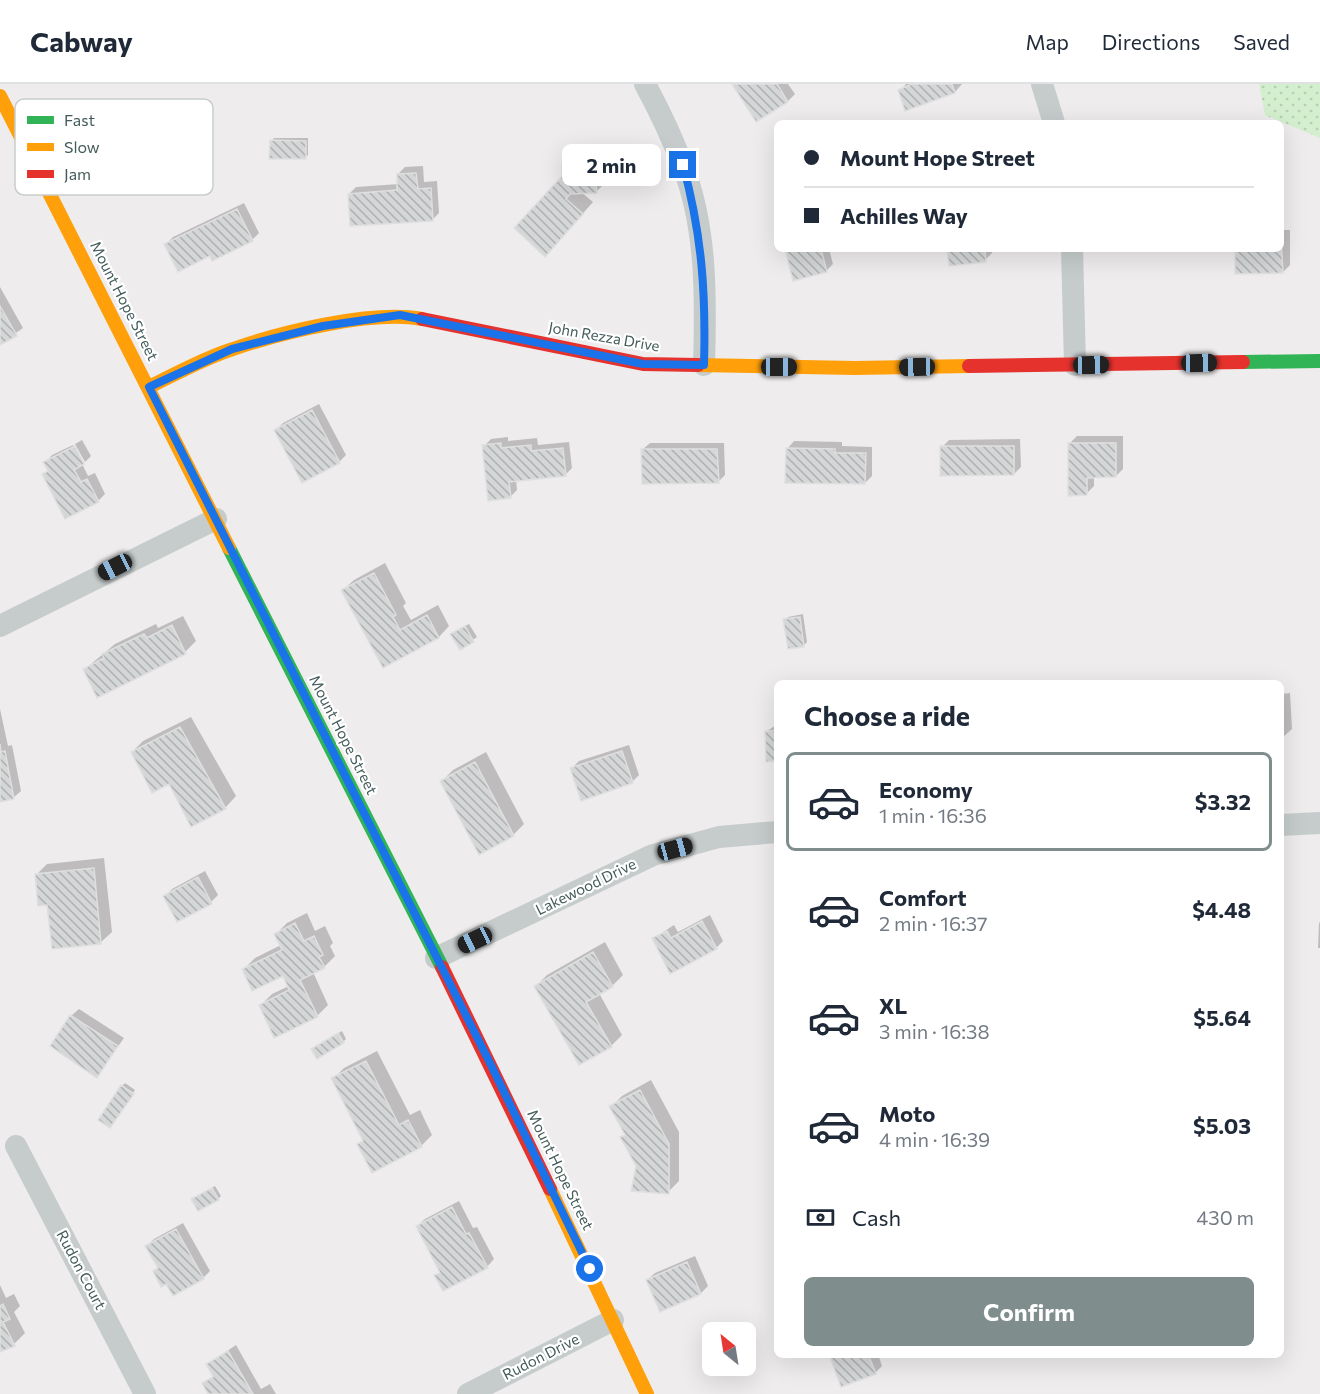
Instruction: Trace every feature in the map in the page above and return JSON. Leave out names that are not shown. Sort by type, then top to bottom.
[{"type":"street","points":[[645,84],[683,165],[697,216],[706,292],[704,365]]},
{"type":"street","points":[[1042,84],[1053,120]]},
{"type":"street","name":"Mount Hope Street","points":[[0,96],[15,125]]},
{"type":"street","name":"Mount Hope Street","points":[[51,195],[489,1061],[646,1394]]},
{"type":"street","points":[[1072,252],[1075,365]]},
{"type":"street","name":"John Rezza Drive","points":[[149,387],[232,349],[323,326],[400,315],[643,364],[844,368],[1320,361]]},
{"type":"street","points":[[0,626],[216,519]]},
{"type":"street","points":[[1284,825],[1320,823]]},
{"type":"street","name":"Lakewood Drive","points":[[436,958],[653,855],[719,837],[774,832]]},
{"type":"street","name":"Rudon Court","points":[[16,1146],[145,1394]]},
{"type":"street","name":"Rudon Drive","points":[[468,1394],[613,1320]]},
{"type":"green space","points":[[1259,84],[1320,84],[1320,138],[1284,123],[1284,120],[1265,115]]},
{"type":"building","points":[[732,84],[777,84],[788,102],[756,122]]},
{"type":"building","points":[[912,84],[952,84],[955,93],[905,111],[898,90]]},
{"type":"building","points":[[270,140],[306,141],[306,159],[269,159]]},
{"type":"building","points":[[593,161],[597,193],[570,194],[566,199],[583,214],[545,257],[514,228],[562,176],[562,165]]},
{"type":"building","points":[[416,173],[418,189],[431,188],[433,221],[350,226],[348,194],[397,190],[397,174]]},
{"type":"building","points":[[237,209],[253,241],[212,261],[210,256],[178,272],[164,244]]},
{"type":"building","points":[[786,252],[822,252],[827,272],[793,281]]},
{"type":"building","points":[[947,252],[985,252],[986,262],[949,266]]},
{"type":"building","points":[[1235,252],[1282,252],[1283,273],[1235,274]]},
{"type":"building","points":[[0,306],[17,336],[0,345]]},
{"type":"building","points":[[312,410],[340,463],[302,483],[274,430]]},
{"type":"building","points":[[501,443],[501,448],[531,445],[531,451],[563,448],[566,476],[509,482],[511,498],[488,501],[482,445]]},
{"type":"building","points":[[1068,443],[1116,443],[1116,477],[1087,478],[1087,495],[1068,496]]},
{"type":"building","points":[[75,446],[84,464],[74,470],[81,482],[87,479],[99,502],[65,519],[42,474],[48,471],[43,462]]},
{"type":"building","points":[[940,446],[1014,446],[1014,475],[940,476]]},
{"type":"building","points":[[786,448],[835,449],[835,453],[866,453],[865,484],[785,483]]},
{"type":"building","points":[[641,449],[717,449],[719,483],[642,484]]},
{"type":"building","points":[[374,573],[396,615],[393,617],[400,630],[427,615],[439,638],[383,668],[341,590]]},
{"type":"building","points":[[800,617],[804,647],[788,649],[783,619]]},
{"type":"building","points":[[172,625],[186,654],[97,698],[83,669],[104,658],[102,654],[144,634],[147,638]]},
{"type":"building","points":[[465,626],[474,642],[460,650],[450,634]]},
{"type":"building","points":[[180,727],[226,809],[191,827],[169,784],[152,793],[131,752]]},
{"type":"building","points":[[765,731],[774,731],[774,761],[766,762]]},
{"type":"building","points":[[0,744],[1,752],[5,751],[14,799],[0,802]]},
{"type":"building","points":[[622,751],[633,783],[581,801],[570,768]]},
{"type":"building","points":[[475,762],[514,836],[479,855],[440,781]]},
{"type":"building","points":[[94,868],[101,944],[52,949],[47,905],[38,906],[35,874]]},
{"type":"building","points":[[198,877],[212,904],[177,922],[163,896]]},
{"type":"building","points":[[702,921],[717,949],[670,974],[652,938],[667,931],[671,938]]},
{"type":"building","points":[[295,923],[304,941],[314,936],[323,955],[319,957],[325,968],[300,980],[318,1017],[274,1038],[259,1005],[289,990],[283,976],[252,991],[242,969],[282,950],[274,934]]},
{"type":"building","points":[[593,952],[613,987],[586,1002],[612,1047],[579,1065],[534,986]]},
{"type":"building","points":[[70,1015],[118,1046],[97,1078],[50,1046]]},
{"type":"building","points":[[338,1033],[344,1043],[317,1059],[311,1049]]},
{"type":"building","points":[[366,1061],[399,1125],[408,1120],[422,1147],[372,1173],[357,1144],[363,1141],[331,1078]]},
{"type":"building","points":[[121,1085],[134,1094],[110,1128],[98,1120]]},
{"type":"building","points":[[640,1090],[669,1144],[669,1194],[631,1191],[636,1166],[620,1137],[625,1135],[609,1106]]},
{"type":"building","points":[[212,1188],[219,1200],[198,1211],[191,1199]]},
{"type":"building","points":[[452,1207],[488,1268],[443,1291],[434,1275],[440,1273],[416,1226]]},
{"type":"building","points":[[176,1229],[204,1279],[173,1296],[166,1284],[161,1287],[153,1271],[158,1268],[145,1246]]},
{"type":"building","points":[[687,1262],[701,1294],[660,1312],[646,1280]]},
{"type":"building","points":[[3,1304],[10,1319],[3,1322],[15,1346],[0,1352],[0,1306]]},
{"type":"building","points":[[228,1351],[253,1394],[208,1394],[202,1383],[213,1377],[206,1364]]},
{"type":"building","points":[[830,1358],[870,1358],[876,1374],[841,1387]]},
{"type":"traffic: fast","points":[[1243,362],[1320,361]]},
{"type":"traffic: fast","points":[[229,548],[442,967]]},
{"type":"traffic: slow","points":[[0,96],[15,126]]},
{"type":"traffic: slow","points":[[50,195],[229,548]]},
{"type":"traffic: slow","points":[[149,387],[211,357],[276,336],[353,320],[402,317],[422,319]]},
{"type":"traffic: slow","points":[[698,365],[855,368],[969,366]]},
{"type":"traffic: slow","points":[[550,1189],[647,1394]]},
{"type":"traffic: jam","points":[[422,319],[643,364],[698,365]]},
{"type":"traffic: jam","points":[[969,366],[1243,362]]},
{"type":"traffic: jam","points":[[442,967],[550,1189]]},
{"type":"route","points":[[590,1269],[489,1061],[149,387],[232,349],[323,326],[400,315],[479,329],[643,364],[704,365],[706,292],[697,216],[683,165]]}]
